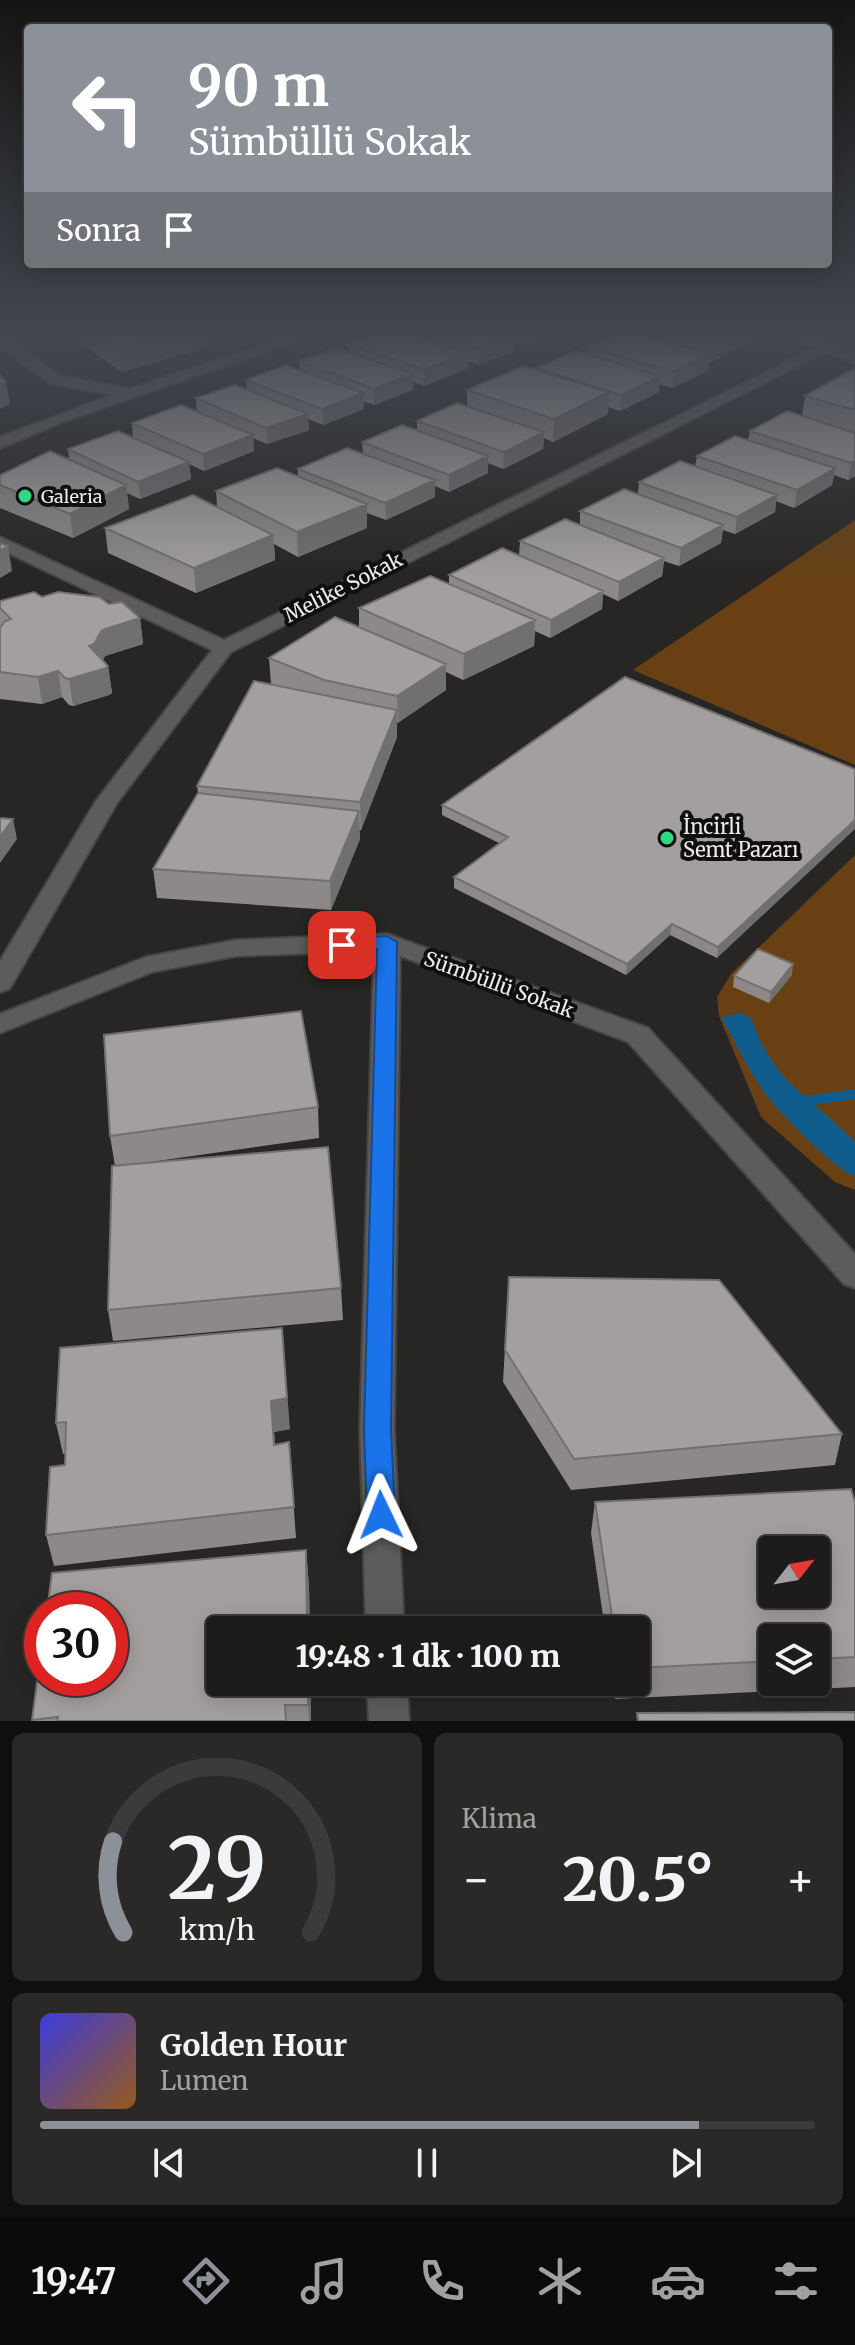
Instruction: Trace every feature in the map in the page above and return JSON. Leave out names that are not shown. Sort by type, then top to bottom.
[{"type":"street","points":[[0,443],[33,417]]},
{"type":"street","name":"Melike Sokak","points":[[0,983],[107,801],[224,648],[685,417]]},
{"type":"street","points":[[0,542],[224,648]]},
{"type":"street","points":[[384,1616],[377,1429],[387,942]]},
{"type":"street","name":"Sümbüllü Sokak","points":[[0,1024],[146,965],[236,948],[387,942],[638,1035],[854,1278]]},
{"type":"street","points":[[388,1696],[389,1721]]},
{"type":"shaded area","points":[[855,520],[855,765],[633,670]]},
{"type":"shaded area","points":[[855,855],[855,1190],[835,1182],[761,1117],[719,1016],[717,997],[731,974]]},
{"type":"water","points":[[740,1013],[751,1018],[771,1060],[783,1075],[855,1142],[855,1176],[821,1152],[764,1092],[721,1017]]},
{"type":"building","points":[[147,417],[211,417],[253,435],[203,454],[132,423]]},
{"type":"building","points":[[241,417],[298,417],[266,428]]},
{"type":"building","points":[[425,417],[500,417],[544,432],[504,452],[417,421]]},
{"type":"building","points":[[775,417],[807,417],[855,433],[855,461],[851,463],[750,431]]},
{"type":"building","points":[[402,425],[488,456],[449,475],[362,442]]},
{"type":"building","points":[[118,431],[189,462],[138,482],[68,449]]},
{"type":"building","points":[[735,436],[835,468],[797,490],[697,456]]},
{"type":"building","points":[[347,448],[435,480],[385,503],[298,469]]},
{"type":"building","points":[[50,451],[126,485],[70,514],[0,485],[0,475]]},
{"type":"building","points":[[680,461],[777,495],[737,517],[639,482]]},
{"type":"building","points":[[277,468],[367,504],[297,532],[216,491]]},
{"type":"building","points":[[624,489],[723,525],[681,548],[580,511]]},
{"type":"building","points":[[193,495],[273,535],[194,568],[105,528]]},
{"type":"building","points":[[565,519],[664,558],[619,582],[520,541]]},
{"type":"building","points":[[502,548],[603,591],[551,620],[449,575]]},
{"type":"building","points":[[430,576],[535,620],[464,654],[359,608]]},
{"type":"building","points":[[34,592],[42,597],[58,592],[99,597],[109,604],[122,602],[140,618],[102,630],[94,644],[89,646],[108,666],[106,668],[69,679],[58,671],[38,677],[0,672],[0,628],[11,619],[0,608],[0,601]]},
{"type":"building","points":[[335,617],[446,664],[397,696],[324,680],[269,658]]},
{"type":"building","name":"İncirli Semt Pazarı","points":[[625,677],[855,769],[855,820],[718,947],[672,924],[627,964],[454,877],[508,837],[442,805]]},
{"type":"building","points":[[254,681],[397,710],[360,802],[197,786]]},
{"type":"building","points":[[198,793],[359,811],[330,881],[153,869]]},
{"type":"building","points":[[0,818],[13,819],[0,837]]},
{"type":"building","points":[[758,949],[793,964],[771,992],[734,976]]},
{"type":"building","points":[[301,1011],[318,1107],[110,1136],[104,1035]]},
{"type":"building","points":[[328,1147],[341,1288],[108,1310],[112,1166]]},
{"type":"building","points":[[509,1277],[719,1280],[842,1434],[574,1459],[505,1350]]},
{"type":"building","points":[[282,1328],[287,1398],[271,1401],[274,1445],[289,1442],[294,1507],[46,1535],[50,1467],[65,1465],[66,1422],[56,1423],[60,1348]]},
{"type":"building","points":[[851,1489],[855,1502],[855,1657],[830,1658],[830,1624],[758,1624],[758,1662],[650,1667],[650,1616],[612,1616],[595,1502]]},
{"type":"building","points":[[306,1550],[307,1616],[206,1616],[206,1696],[308,1696],[308,1705],[285,1705],[286,1721],[57,1721],[58,1717],[32,1720],[35,1696],[128,1696],[128,1592],[49,1592],[52,1573]]},
{"type":"building","points":[[855,1712],[855,1721],[638,1721],[637,1713]]},
{"type":"waterway","points":[[807,1101],[855,1094]]},
{"type":"place","name":"Galeria","points":[[25,496]]},
{"type":"place","name":"İncirli Semt Pazarı","points":[[667,838]]},
{"type":"route","points":[[342,945],[387,942],[377,1429],[381,1515]]}]
